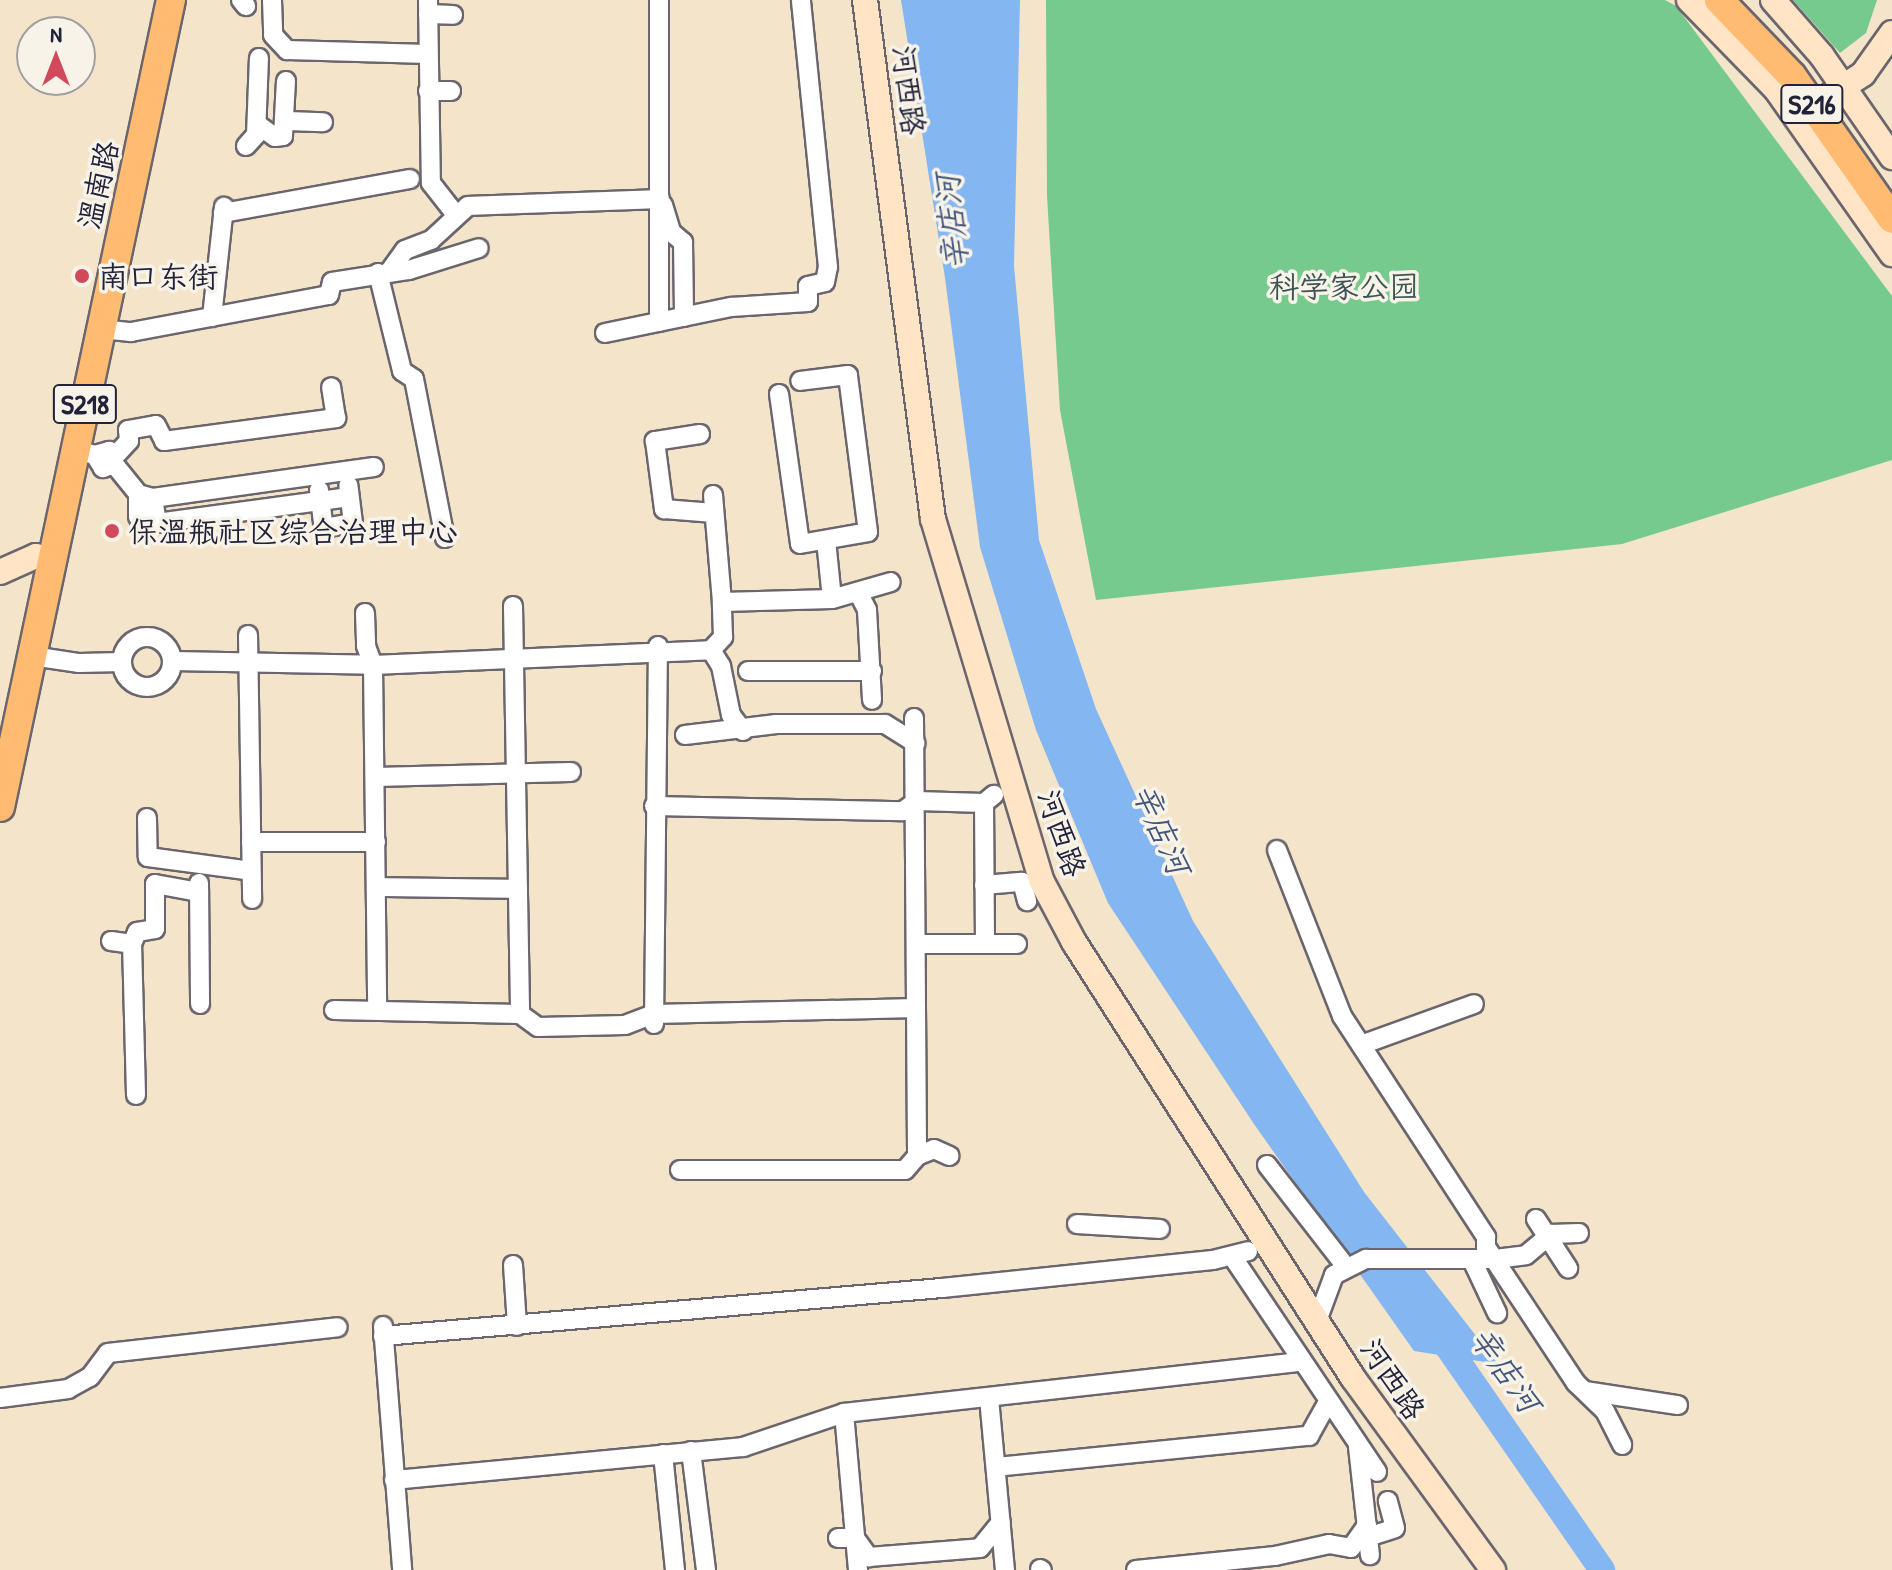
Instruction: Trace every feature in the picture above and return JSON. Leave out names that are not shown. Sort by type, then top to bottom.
[{"type":"main road","name":"温南路","points":[[0,726],[44,558],[153,0]]},
{"type":"main road","name":"温南路","points":[[0,807],[32,656],[44,558],[100,456],[101,329],[171,0]]},
{"type":"main road","name":"S216","points":[[1719,0],[1821,101],[1892,219]]},
{"type":"main road","name":"S216","points":[[1747,0],[1821,101],[1892,188]]},
{"type":"street","points":[[272,0],[273,35],[279,46],[298,54],[428,54]]},
{"type":"street","points":[[659,0],[659,322]]},
{"type":"street","points":[[605,333],[731,307],[808,302],[808,286],[825,282],[828,267],[801,0]]},
{"type":"street","name":"河西路","points":[[865,0],[933,519],[1041,880],[1074,942],[1317,1321],[1408,1459],[1493,1570]]},
{"type":"street","name":"S216","points":[[1689,0],[1733,41],[1821,101],[1881,123],[1892,157]]},
{"type":"street","name":"S216","points":[[1773,0],[1892,254]]},
{"type":"street","points":[[453,15],[428,7],[431,183],[456,215]]},
{"type":"street","points":[[1821,101],[1863,74],[1892,33]]},
{"type":"street","points":[[246,146],[256,135],[255,57],[269,59],[279,46]]},
{"type":"street","points":[[257,124],[275,137],[283,136],[287,121],[286,81]]},
{"type":"street","points":[[428,91],[451,91]]},
{"type":"street","points":[[287,121],[323,122]]},
{"type":"street","points":[[212,317],[224,210],[284,195],[398,178]]},
{"type":"street","points":[[383,273],[405,250],[431,240],[456,215],[483,202],[660,199]]},
{"type":"street","points":[[660,199],[671,232],[683,242],[684,317]]},
{"type":"street","points":[[101,329],[131,332],[329,295],[332,282],[383,273],[479,248]]},
{"type":"street","points":[[383,273],[402,371],[414,379],[445,538]]},
{"type":"street","points":[[779,394],[800,544],[868,532],[848,375],[800,381]]},
{"type":"street","points":[[331,387],[336,418],[164,441],[156,425],[128,430],[129,441],[100,456],[146,496],[157,523],[349,497]]},
{"type":"street","points":[[172,661],[373,665],[657,649],[711,650],[723,637],[714,504],[664,509],[655,441],[700,434]]},
{"type":"street","points":[[146,496],[374,467]]},
{"type":"street","points":[[318,475],[324,528],[353,523],[346,471]]},
{"type":"street","points":[[138,517],[146,496]]},
{"type":"street","points":[[826,540],[832,599]]},
{"type":"street","points":[[0,572],[44,558]]},
{"type":"street","points":[[722,602],[832,599],[891,582]]},
{"type":"street","points":[[858,592],[867,610],[872,700]]},
{"type":"street","points":[[513,606],[520,1014]]},
{"type":"street","points":[[365,613],[366,646],[373,665],[377,1008]]},
{"type":"street","points":[[248,635],[252,899]]},
{"type":"street","points":[[143,638],[166,645],[172,661],[168,676],[147,687],[133,683],[122,662],[128,646],[143,638]]},
{"type":"street","points":[[654,1020],[657,649]]},
{"type":"street","points":[[711,650],[721,666],[731,715],[743,731]]},
{"type":"street","points":[[32,656],[79,663],[122,662]]},
{"type":"street","points":[[748,671],[872,671]]},
{"type":"street","points":[[914,718],[917,801],[917,1156]]},
{"type":"street","points":[[685,735],[743,731],[776,724],[885,724],[915,743]]},
{"type":"street","points":[[375,777],[516,777],[571,772]]},
{"type":"street","points":[[654,806],[903,811],[917,801],[989,799],[984,885],[985,944]]},
{"type":"street","points":[[147,818],[148,857],[251,871]]},
{"type":"street","points":[[251,842],[376,842]]},
{"type":"street","points":[[1277,850],[1342,1016],[1386,1091],[1486,1237],[1495,1259],[1585,1391],[1605,1411],[1622,1445]]},
{"type":"street","points":[[199,864],[200,1004]]},
{"type":"street","points":[[984,885],[1022,882],[1027,901]]},
{"type":"street","points":[[136,1095],[132,944],[137,932],[155,929],[155,884],[199,892]]},
{"type":"street","points":[[376,887],[518,889]]},
{"type":"street","points":[[111,941],[132,944]]},
{"type":"street","points":[[916,944],[1017,944]]},
{"type":"street","points":[[1361,1045],[1474,1004]]},
{"type":"street","points":[[334,1010],[377,1008],[471,1016],[520,1014],[538,1027],[916,1008]]},
{"type":"street","points":[[680,1170],[905,1170],[917,1156],[934,1149],[950,1156]]},
{"type":"street","points":[[1267,1165],[1347,1268]]},
{"type":"street","points":[[1536,1219],[1551,1234],[1568,1268]]},
{"type":"street","points":[[1077,1224],[1160,1229]]},
{"type":"street","points":[[1317,1321],[1334,1275],[1366,1259],[1400,1257],[1427,1262],[1495,1259],[1526,1255],[1551,1234],[1579,1233]]},
{"type":"street","points":[[402,1570],[383,1330],[517,1326],[1240,1254],[1300,1362],[1377,1472]]},
{"type":"street","points":[[1472,1260],[1497,1313]]},
{"type":"street","points":[[513,1265],[517,1326]]},
{"type":"street","points":[[0,1398],[68,1389],[90,1377],[108,1353],[338,1327]]},
{"type":"street","points":[[394,1480],[743,1447],[844,1413],[1300,1362]]},
{"type":"street","points":[[1585,1391],[1678,1405]]},
{"type":"street","points":[[989,1398],[1005,1570]]},
{"type":"street","points":[[996,1467],[1309,1436],[1328,1402]]},
{"type":"street","points":[[844,1413],[847,1538],[858,1570]]},
{"type":"street","points":[[1358,1444],[1368,1539]]},
{"type":"street","points":[[691,1451],[706,1570]]},
{"type":"street","points":[[663,1454],[675,1570]]},
{"type":"street","points":[[1136,1570],[1275,1556],[1329,1544],[1351,1548],[1395,1528],[1388,1501]]},
{"type":"street","points":[[847,1538],[869,1557],[980,1548],[1001,1522]]},
{"type":"green space","name":"科学家公园","points":[[1046,0],[1665,0],[1676,6],[1892,296],[1892,460],[1622,544],[1096,600],[1060,410],[1047,196]]},
{"type":"green space","points":[[1793,0],[1877,0],[1866,33],[1840,53]]},
{"type":"water","points":[[901,0],[1020,0],[1014,266],[1039,540],[1096,709],[1193,921],[1364,1192],[1498,1364],[1414,1351],[1254,1124],[1108,903],[1036,730],[980,547],[945,278]]},
{"type":"waterway","name":"辛店河","points":[[1436,1330],[1602,1570]]},
{"type":"place","name":"南口东街","points":[[82,276]]},
{"type":"place","name":"保温瓶社区综合治理中心","points":[[112,531]]}]
